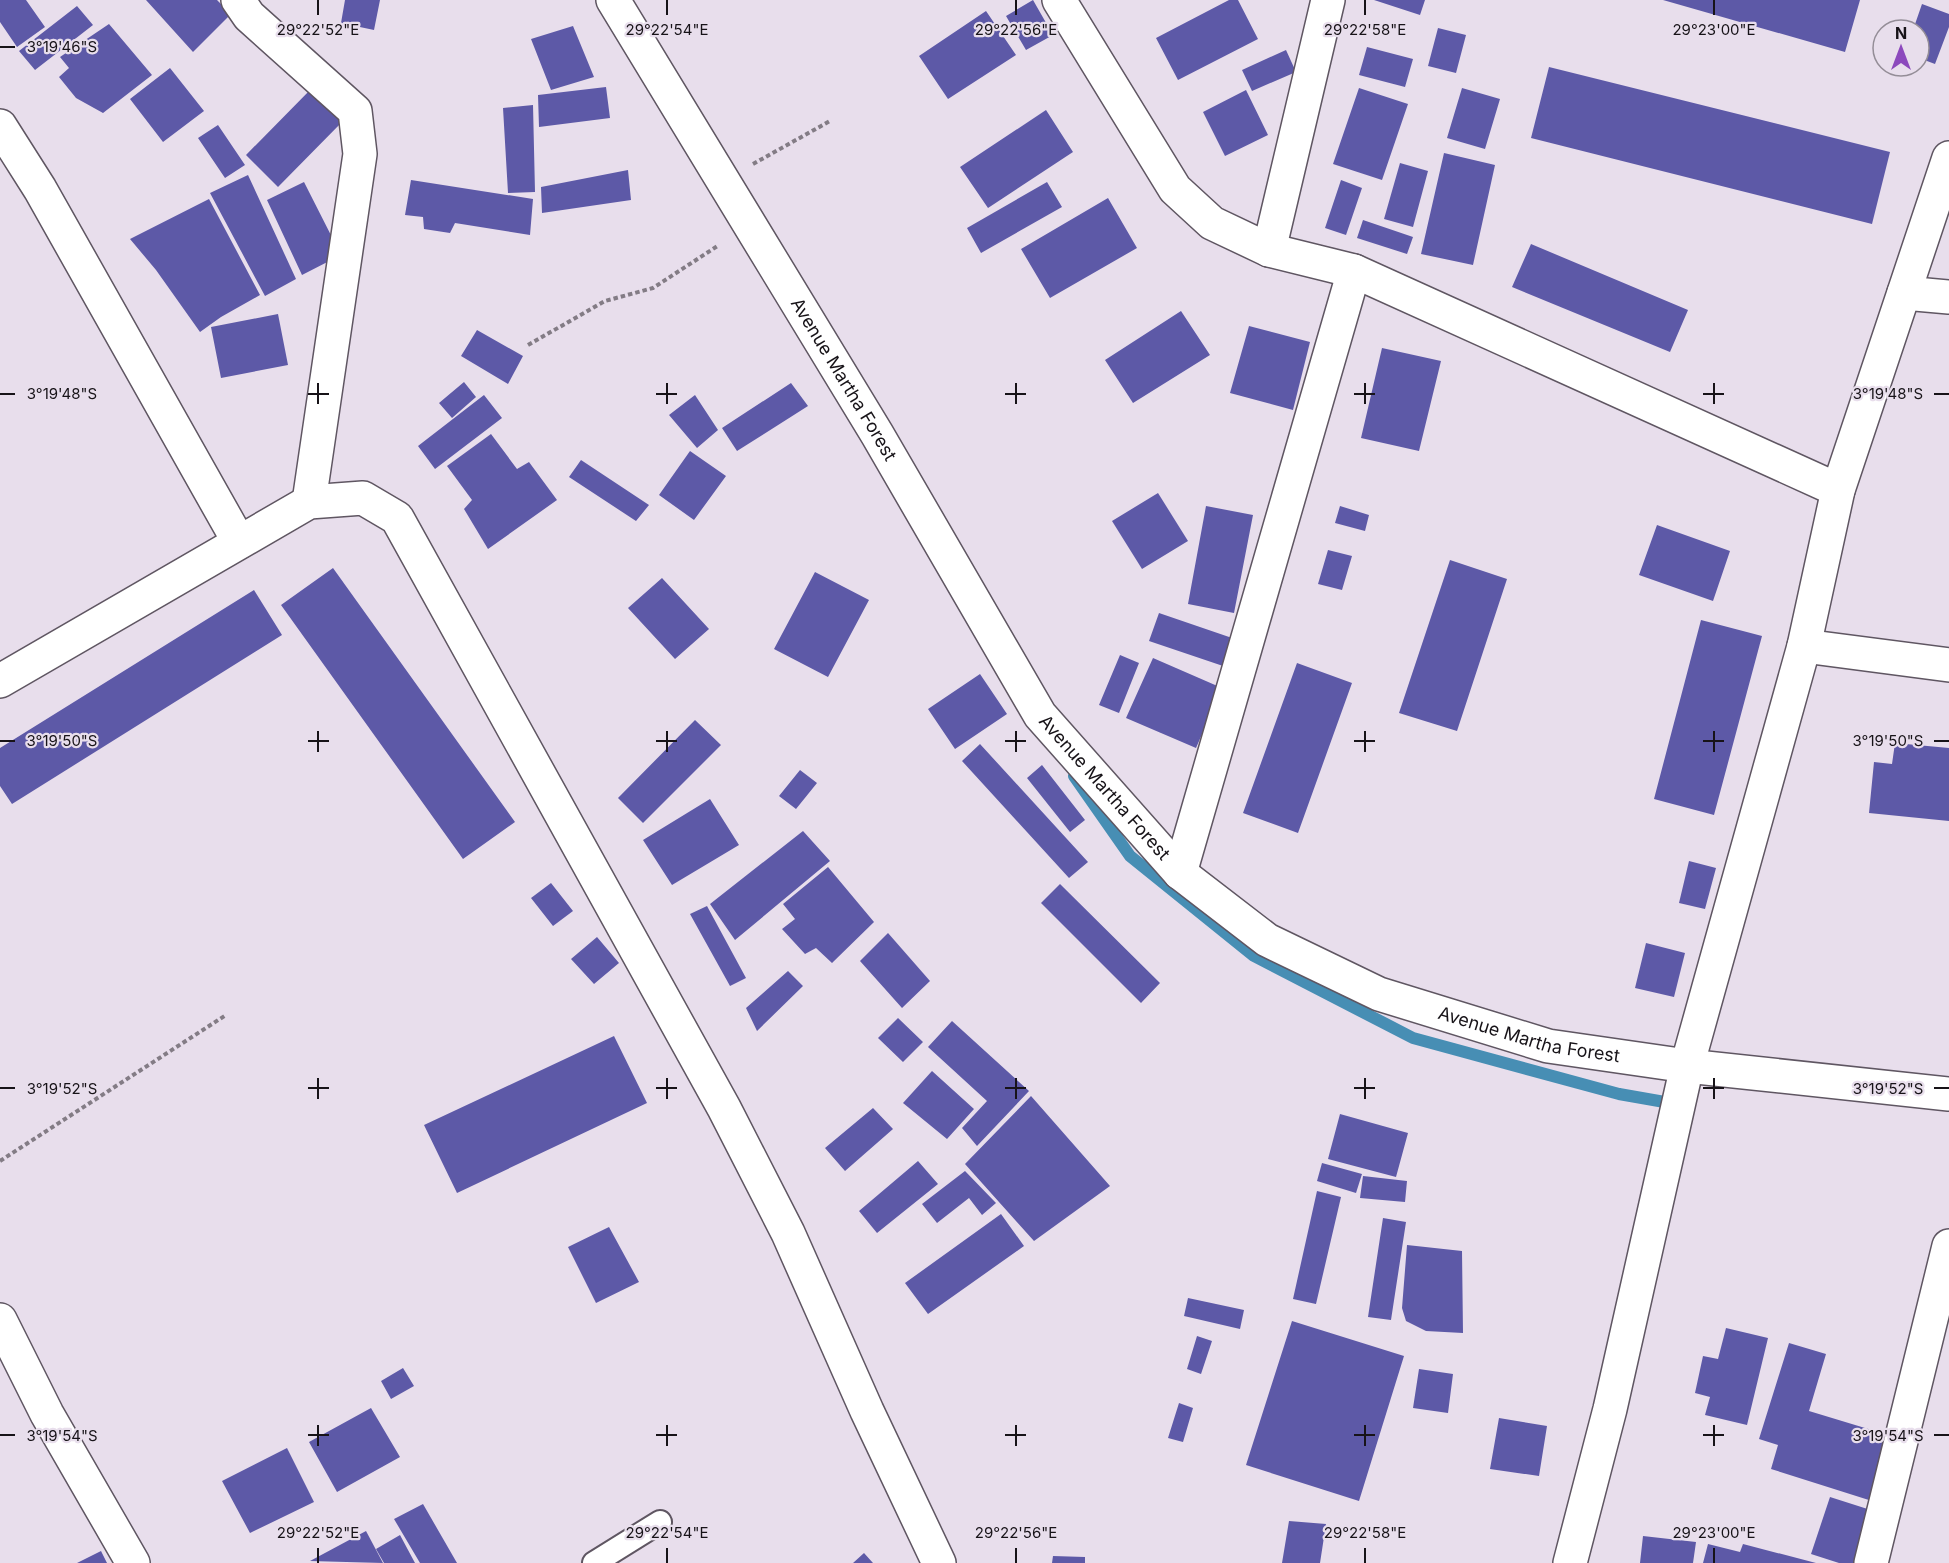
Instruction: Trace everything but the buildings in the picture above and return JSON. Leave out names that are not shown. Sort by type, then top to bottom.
[{"type":"street","points":[[238,0],[249,16],[355,111],[360,154],[309,502]]},
{"type":"street","name":"Avenue Martha Forest","points":[[613,0],[877,434],[1040,715],[1180,873],[1268,940],[1379,994],[1548,1046],[1687,1066],[1949,1094]]},
{"type":"street","points":[[1059,0],[1174,189],[1212,223],[1269,250],[1354,271],[1838,490]]},
{"type":"street","points":[[1269,250],[1328,0]]},
{"type":"street","points":[[0,126],[40,189],[239,542]]},
{"type":"street","points":[[1570,1563],[1610,1409],[1687,1066],[1804,646],[1838,490],[1949,158]]},
{"type":"street","points":[[1180,873],[1354,271]]},
{"type":"street","points":[[1904,293],[1949,297]]},
{"type":"street","points":[[0,681],[309,502],[363,498],[397,518],[724,1108],[788,1233],[939,1563]]},
{"type":"street","points":[[1804,646],[1949,665]]},
{"type":"street","points":[[1871,1563],[1949,1246]]},
{"type":"street","points":[[0,1320],[47,1414],[134,1563]]},
{"type":"lane","points":[[594,1563],[660,1522]]},
{"type":"path","points":[[724,181],[830,121]]},
{"type":"path","points":[[528,345],[605,301],[653,288],[710,249]]},
{"type":"path","points":[[0,1161],[226,1015]]},
{"type":"waterway","points":[[1074,776],[1130,856],[1254,956],[1413,1038],[1619,1094],[1676,1104]]}]
